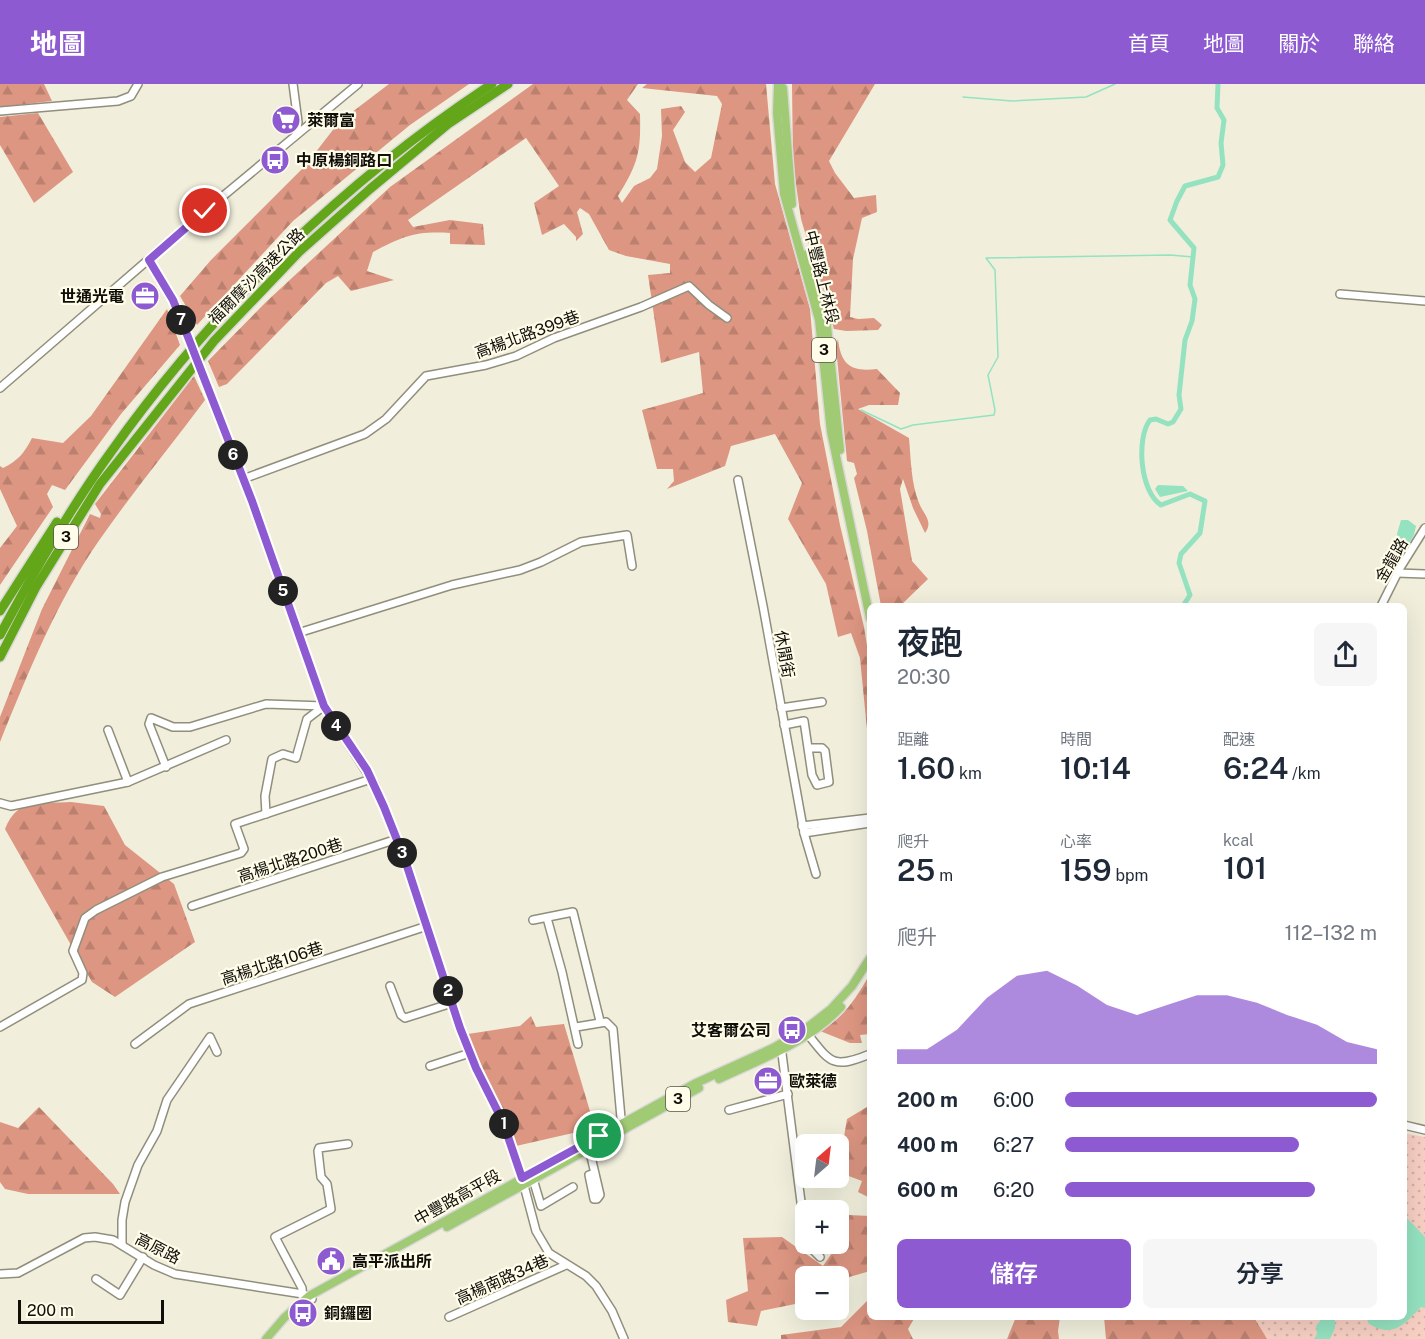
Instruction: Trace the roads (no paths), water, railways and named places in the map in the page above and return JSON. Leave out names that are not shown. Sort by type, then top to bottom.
[{"type":"highway","name":"福爾摩沙高速公路","points":[[0,634],[56,535],[111,451],[203,337],[279,256],[339,201],[415,137],[492,84]]},
{"type":"highway","name":"福爾摩沙高速公路","points":[[0,657],[36,587],[100,484],[214,341],[299,252],[362,196],[448,124],[508,84]]},
{"type":"highway","points":[[0,611],[58,520],[111,451]]},
{"type":"main road","name":"中豐路上林段","points":[[778,84],[777,113],[784,194],[819,320],[831,432],[867,604]]},
{"type":"main road","name":"中豐路上林段","points":[[783,84],[790,195],[826,317],[841,454],[872,603]]},
{"type":"main road","name":"3","points":[[832,1012],[867,963]]},
{"type":"main road","name":"3","points":[[832,1012],[856,990],[867,973]]},
{"type":"main road","name":"中豐路高平段","points":[[523,1182],[533,1179],[589,1148],[694,1084],[782,1046],[806,1032],[832,1012]]},
{"type":"main road","name":"中豐路高平段","points":[[266,1339],[307,1297],[624,1126]]},
{"type":"main road","name":"中豐路高平段","points":[[274,1339],[307,1297]]},
{"type":"street","points":[[0,111],[118,101],[131,96],[138,84]]},
{"type":"street","points":[[293,84],[298,122],[296,135]]},
{"type":"street","points":[[0,388],[358,84]]},
{"type":"street","points":[[149,260],[173,300],[243,479],[324,706],[371,779],[397,839],[470,1053],[503,1122],[523,1182],[531,1219],[540,1241],[549,1253],[586,1276],[596,1286],[609,1305],[624,1339]]},
{"type":"street","name":"高楊北路399巷","points":[[243,479],[365,434],[386,419],[426,376],[486,366],[516,356],[554,338],[641,307],[688,286],[727,318]]},
{"type":"street","points":[[1340,294],[1425,301]]},
{"type":"street","name":"休閒街","points":[[738,480],[803,830],[816,874]]},
{"type":"street","name":"金龍路","points":[[1382,603],[1397,573],[1425,528]]},
{"type":"street","points":[[298,633],[452,585],[520,570],[581,542],[627,535],[632,566]]},
{"type":"street","points":[[1397,573],[1425,574]]},
{"type":"street","points":[[781,708],[822,702]]},
{"type":"street","points":[[166,767],[148,724],[151,718],[173,727],[190,727],[266,704],[324,706]]},
{"type":"street","points":[[267,814],[265,796],[272,759],[283,754],[296,758],[307,719],[324,706]]},
{"type":"street","points":[[784,725],[804,721],[810,748],[812,775],[817,785],[829,782],[825,751],[822,748],[810,748]]},
{"type":"street","points":[[108,730],[128,782]]},
{"type":"street","points":[[0,802],[11,806],[128,782],[226,740]]},
{"type":"street","points":[[0,1027],[82,980],[83,973],[73,951],[85,918],[96,910],[162,877],[241,853],[244,849],[235,824],[371,779]]},
{"type":"street","points":[[803,830],[867,819]]},
{"type":"street","points":[[803,830],[867,823]]},
{"type":"street","name":"高楊北路200巷","points":[[192,906],[397,839]]},
{"type":"street","points":[[533,920],[573,912],[603,1022],[613,1029],[615,1034],[624,1126]]},
{"type":"street","points":[[547,918],[576,1027],[575,1035],[578,1044]]},
{"type":"street","name":"高楊北路106巷","points":[[135,1044],[189,1004],[427,926]]},
{"type":"street","points":[[390,986],[401,1015],[405,1018],[452,1003]]},
{"type":"street","points":[[576,1027],[603,1022]]},
{"type":"street","points":[[806,1032],[825,1056],[837,1062],[849,1063],[867,1055]]},
{"type":"street","points":[[122,1244],[125,1202],[138,1165],[157,1131],[167,1100],[210,1037],[217,1052]]},
{"type":"street","points":[[782,1046],[801,1200]]},
{"type":"street","points":[[430,1066],[470,1053]]},
{"type":"street","points":[[729,1110],[788,1094]]},
{"type":"street","points":[[1407,1126],[1425,1130]]},
{"type":"street","points":[[307,1297],[275,1237],[331,1209],[327,1184],[321,1177],[318,1151],[348,1144]]},
{"type":"street","points":[[589,1148],[595,1173]]},
{"type":"street","points":[[533,1179],[541,1206],[573,1187]]},
{"type":"street","name":"高原路","points":[[0,1274],[18,1273],[84,1238],[107,1238],[175,1274],[307,1297]]},
{"type":"street","points":[[817,1254],[820,1257]]},
{"type":"street","points":[[96,1279],[120,1295],[143,1257]]},
{"type":"street","name":"高楊南路34巷","points":[[449,1317],[566,1265]]},
{"type":"waterway","points":[[963,97],[1012,101],[1086,97],[1115,84]]},
{"type":"waterway","points":[[1185,603],[1190,595],[1179,563],[1181,554],[1200,533],[1205,501],[1190,494],[1161,505],[1148,489],[1142,464],[1142,451],[1143,439],[1150,420],[1156,419],[1168,424],[1173,422],[1181,409],[1179,395],[1185,340],[1192,321],[1195,299],[1190,285],[1194,248],[1170,220],[1185,186],[1218,177],[1223,165],[1221,143],[1224,120],[1217,108],[1218,84]]},
{"type":"waterway","points":[[861,410],[901,429],[913,425],[994,415],[988,375],[998,357],[995,270],[986,258],[1170,255],[1193,257]]},
{"type":"place","name":"萊爾富","points":[[286,120]]},
{"type":"place","name":"中原楊銅路口","points":[[275,160]]},
{"type":"place","name":"世通光電","points":[[145,296]]},
{"type":"place","name":"艾客爾公司","points":[[792,1030]]},
{"type":"place","name":"歐萊德","points":[[768,1081]]},
{"type":"place","name":"高平派出所","points":[[331,1261]]},
{"type":"place","name":"銅鑼圈","points":[[303,1313]]}]
